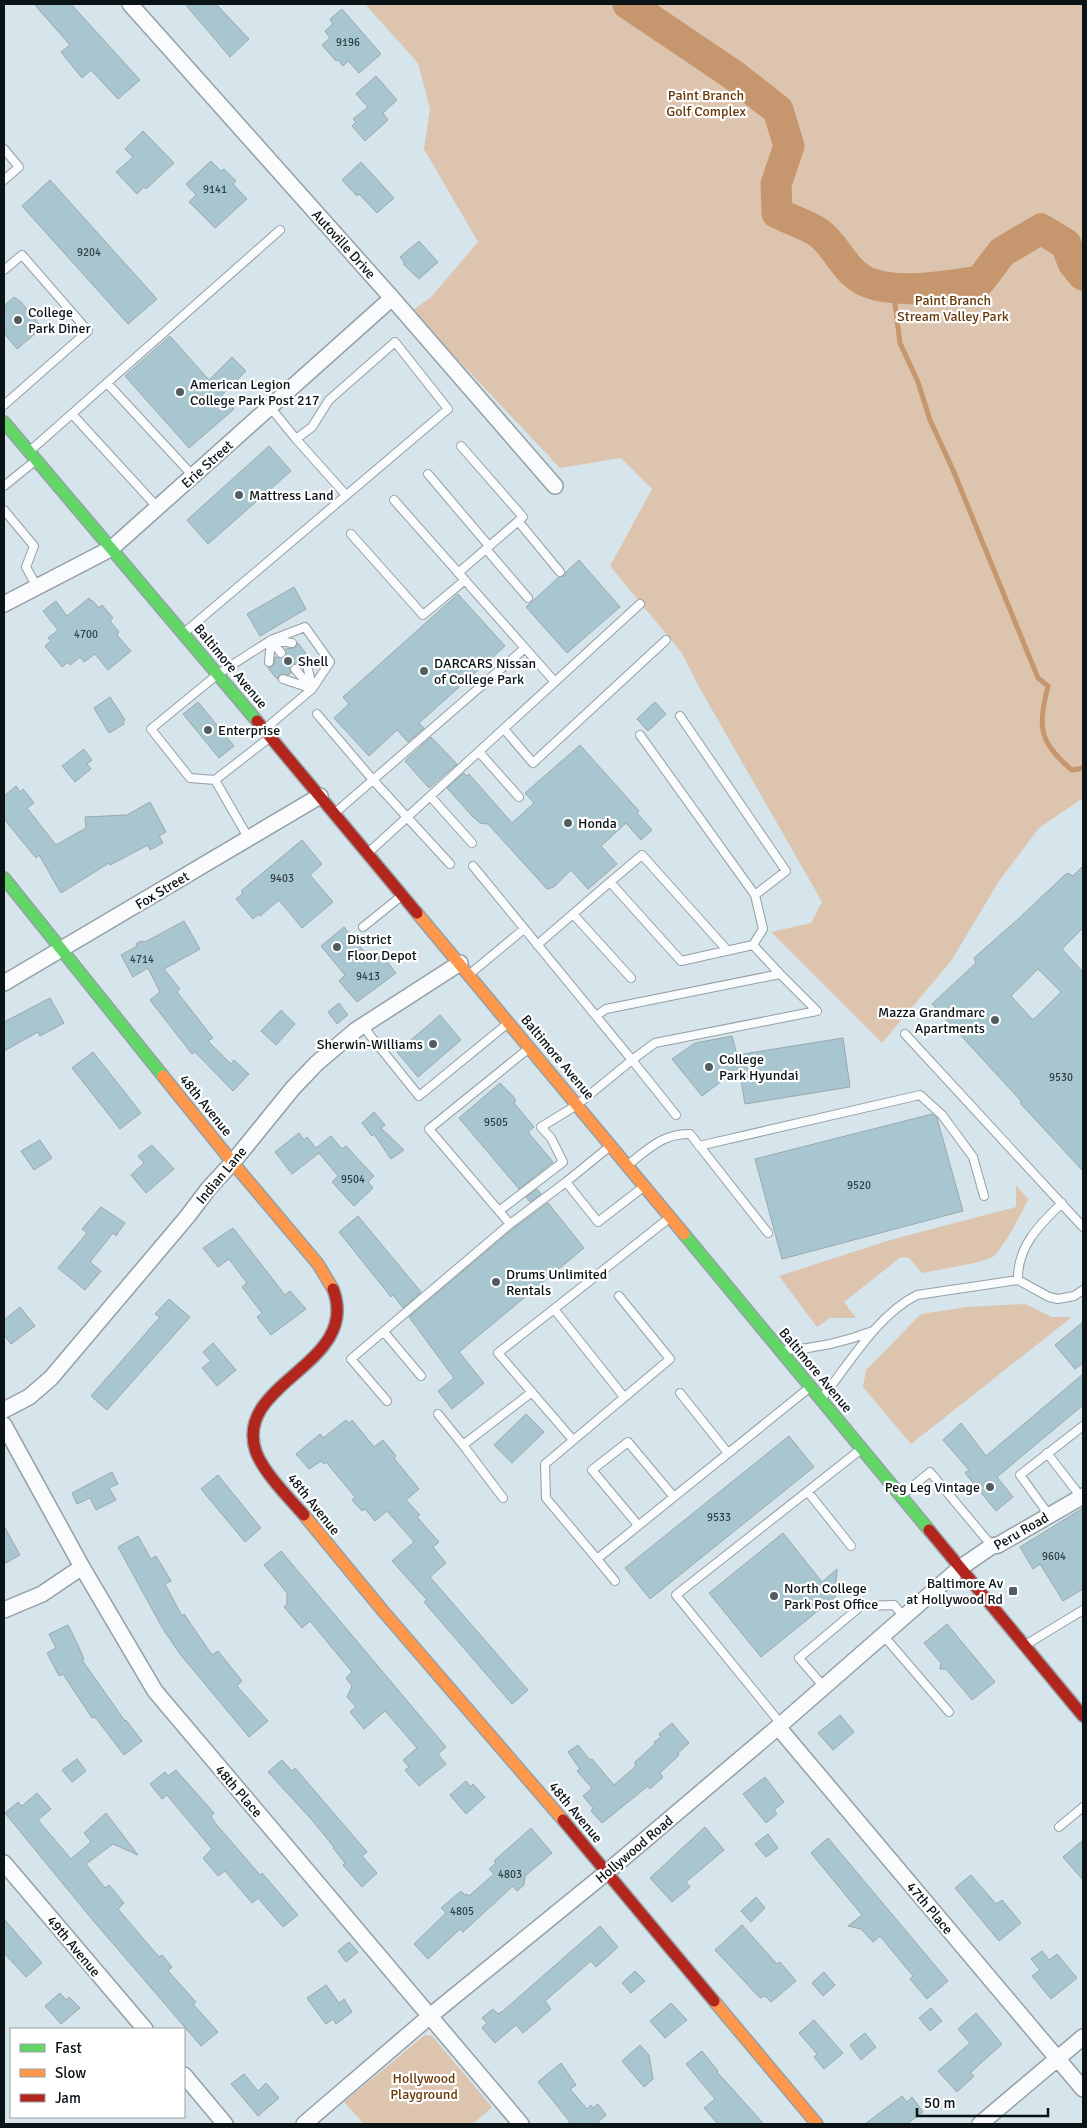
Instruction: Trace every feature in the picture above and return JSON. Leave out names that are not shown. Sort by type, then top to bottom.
[{"type":"main road","name":"Baltimore Avenue","points":[[4,422],[218,674],[366,854],[465,969],[1083,1716]]},
{"type":"main road","name":"48th Avenue","points":[[4,878],[327,1277],[337,1302],[338,1315],[327,1342],[312,1360],[280,1388],[262,1407],[256,1420],[255,1449],[269,1473],[331,1549],[510,1756],[817,2124]]},
{"type":"street","name":"Autoville Drive","points":[[130,4],[392,298],[555,486]]},
{"type":"street","name":"Erie Street","points":[[4,604],[112,548],[194,477],[392,298]]},
{"type":"street","name":"Fox Street","points":[[4,983],[320,796]]},
{"type":"street","name":"Indian Lane","points":[[4,1410],[29,1397],[51,1378],[293,1088],[317,1063],[337,1044],[364,1025],[465,969]]},
{"type":"street","name":"48th Place","points":[[4,1424],[82,1567],[155,1691],[522,2124]]},
{"type":"street","name":"Peru Road","points":[[960,1568],[992,1546],[998,1545],[1082,1497]]},
{"type":"street","points":[[4,1610],[42,1594],[82,1567]]},
{"type":"street","name":"Hollywood Road","points":[[304,2124],[430,2016],[607,1872],[780,1726],[960,1568]]},
{"type":"street","name":"47th Place","points":[[780,1726],[934,1914],[1059,2058],[1083,2089]]},
{"type":"street","name":"49th Avenue","points":[[4,1863],[144,2028]]},
{"type":"street","points":[[980,2124],[1083,2037]]},
{"type":"street","points":[[185,2076],[225,2124]]},
{"type":"lane","points":[[4,149],[19,167],[4,180]]},
{"type":"lane","points":[[4,486],[72,414],[280,230]]},
{"type":"lane","points":[[4,270],[22,255],[88,332],[4,405]]},
{"type":"lane","points":[[183,633],[448,409],[395,342],[329,400],[312,427],[296,439]]},
{"type":"lane","points":[[107,383],[194,477]]},
{"type":"lane","points":[[270,407],[346,495]]},
{"type":"lane","points":[[72,414],[158,508]]},
{"type":"lane","points":[[458,573],[523,517],[461,446]]},
{"type":"lane","points":[[428,474],[528,598]]},
{"type":"lane","points":[[394,500],[554,682]]},
{"type":"lane","points":[[4,510],[34,546],[26,567],[37,587]]},
{"type":"lane","points":[[518,521],[560,572]]},
{"type":"lane","points":[[351,534],[423,615],[465,580]]},
{"type":"lane","points":[[366,854],[640,604]]},
{"type":"lane","points":[[305,627],[330,662],[312,689],[216,780],[190,778],[151,729],[218,674],[271,640],[305,627]]},
{"type":"lane","points":[[271,640],[292,643]]},
{"type":"lane","points":[[271,640],[281,652]]},
{"type":"lane","points":[[269,662],[271,640]]},
{"type":"lane","points":[[504,729],[533,762],[666,640]]},
{"type":"lane","points":[[334,814],[525,648]]},
{"type":"lane","points":[[306,660],[312,689]]},
{"type":"lane","points":[[295,669],[312,689]]},
{"type":"lane","points":[[283,679],[312,689]]},
{"type":"lane","points":[[317,714],[373,780],[450,864]]},
{"type":"lane","points":[[680,716],[786,871],[755,895]]},
{"type":"lane","points":[[610,882],[681,961],[752,944],[763,929],[755,895],[640,735]]},
{"type":"lane","points":[[479,752],[519,797]]},
{"type":"lane","points":[[216,780],[249,839]]},
{"type":"lane","points":[[430,796],[472,843]]},
{"type":"lane","points":[[537,944],[642,855],[727,950]]},
{"type":"lane","points":[[472,866],[676,1115]]},
{"type":"lane","points":[[363,928],[403,895]]},
{"type":"lane","points":[[573,914],[631,978]]},
{"type":"lane","points":[[465,969],[524,929]]},
{"type":"lane","points":[[499,1211],[563,1162],[551,1138],[541,1127],[577,1105],[655,1043],[817,1011],[752,944]]},
{"type":"lane","points":[[596,1016],[606,1008],[780,974]]},
{"type":"lane","points":[[364,1025],[369,1034],[419,1096],[509,1023]]},
{"type":"lane","points":[[905,1034],[1083,1227]]},
{"type":"lane","points":[[510,1224],[429,1129],[530,1048]]},
{"type":"lane","points":[[699,1146],[920,1095],[942,1115],[972,1157],[984,1196]]},
{"type":"lane","points":[[627,1165],[661,1139],[676,1133],[690,1134],[768,1233]]},
{"type":"lane","points":[[387,1401],[351,1359],[510,1224],[611,1146]]},
{"type":"lane","points":[[566,1182],[598,1222],[644,1186]]},
{"type":"lane","points":[[1018,1280],[1019,1264],[1026,1244],[1041,1223],[1062,1203]]},
{"type":"lane","points":[[573,1440],[498,1353],[670,1218]]},
{"type":"lane","points":[[821,1400],[875,1330],[904,1302],[917,1295],[1018,1280],[1049,1298],[1058,1299],[1074,1296],[1083,1290]]},
{"type":"lane","points":[[615,1582],[546,1498],[545,1464],[670,1359],[620,1296]]},
{"type":"lane","points":[[554,1309],[624,1397]]},
{"type":"lane","points":[[781,1351],[827,1346],[875,1330]]},
{"type":"lane","points":[[384,1332],[421,1376]]},
{"type":"lane","points":[[597,1559],[810,1387]]},
{"type":"lane","points":[[462,1445],[532,1392]]},
{"type":"lane","points":[[680,1393],[728,1453]]},
{"type":"lane","points":[[438,1414],[503,1498]]},
{"type":"lane","points":[[1049,1515],[1020,1475],[1080,1428],[1083,1437]]},
{"type":"lane","points":[[638,1525],[592,1470],[621,1447],[628,1442],[674,1497]]},
{"type":"lane","points":[[780,1726],[676,1595],[862,1449]]},
{"type":"lane","points":[[1047,1453],[1082,1497]]},
{"type":"lane","points":[[900,1496],[930,1472],[992,1546]]},
{"type":"lane","points":[[808,1492],[851,1546]]},
{"type":"lane","points":[[824,1687],[799,1658],[861,1606],[894,1605],[904,1616]]},
{"type":"lane","points":[[1024,1646],[1083,1610]]},
{"type":"lane","points":[[883,1635],[949,1712]]},
{"type":"lane","points":[[1059,1827],[1083,1807]]},
{"type":"green space","points":[[365,4],[1083,4],[1083,798],[1039,828],[999,881],[951,961],[882,1043],[771,932],[811,923],[822,902],[699,687],[682,653],[610,566],[652,489],[621,458],[560,468],[412,311],[431,297],[478,242],[424,149],[430,109],[418,63]]},
{"type":"green space","points":[[1016,1185],[1028,1199],[1008,1237],[994,1256],[971,1264],[922,1273],[909,1258],[901,1257],[844,1302],[856,1318],[830,1318],[817,1327],[779,1276],[890,1240],[1016,1207]]},
{"type":"green space","points":[[1025,1304],[1052,1317],[1072,1317],[911,1444],[863,1387],[866,1370],[921,1314],[967,1307]]},
{"type":"green space","name":"Hollywood Playground","points":[[425,2035],[432,2036],[492,2107],[473,2124],[364,2124],[344,2102]]},
{"type":"building","points":[[34,4],[71,4],[140,80],[118,99],[91,70],[82,78],[61,52],[70,45]]},
{"type":"building","points":[[185,4],[216,4],[249,39],[230,57]]},
{"type":"building","points":[[342,9],[381,54],[359,73],[348,61],[343,66],[338,60],[336,61],[322,45],[330,38],[325,31],[333,24],[330,19]]},
{"type":"building","points":[[376,76],[397,100],[383,113],[388,120],[365,141],[352,126],[356,122],[353,119],[368,107],[356,94]]},
{"type":"building","points":[[143,131],[174,163],[146,189],[144,187],[137,194],[116,172],[133,157],[125,149]]},
{"type":"building","points":[[211,161],[221,171],[224,169],[236,181],[233,184],[247,199],[215,228],[189,202],[196,195],[186,184]]},
{"type":"building","points":[[361,162],[394,198],[377,213],[342,180]]},
{"type":"building","points":[[50,180],[157,299],[128,324],[22,206]]},
{"type":"building","points":[[419,241],[438,262],[419,279],[403,264],[405,263],[400,257]]},
{"type":"building","name":"College Park Diner","points":[[14,297],[21,302],[42,328],[17,349],[4,333],[4,306]]},
{"type":"building","name":"American Legion College Park Post 217","points":[[170,336],[209,380],[232,357],[246,371],[222,395],[234,409],[189,448],[125,376]]},
{"type":"building","name":"Mattress Land","points":[[269,446],[291,471],[208,544],[187,520]]},
{"type":"building","points":[[579,560],[620,607],[567,653],[526,607],[559,577],[564,576]]},
{"type":"building","points":[[294,587],[306,609],[260,636],[247,614]]},
{"type":"building","name":"DARCARS Nissan of College Park","points":[[458,594],[505,646],[419,723],[424,728],[408,742],[397,730],[369,756],[334,718],[349,704],[343,697]]},
{"type":"building","points":[[89,598],[99,608],[102,605],[113,618],[110,621],[119,632],[117,635],[131,651],[108,670],[95,654],[84,662],[80,657],[70,665],[68,662],[62,667],[45,646],[51,641],[48,638],[58,630],[43,611],[56,601],[67,616]]},
{"type":"building","name":"Shell","points":[[298,643],[307,655],[302,656],[299,665],[292,664],[290,668],[291,673],[280,675],[277,679],[268,668],[274,665],[275,657],[284,658],[286,655],[285,649],[294,648]]},
{"type":"building","points":[[110,697],[125,720],[124,724],[109,733],[94,708]]},
{"type":"building","name":"Enterprise","points":[[198,702],[234,746],[219,758],[183,714]]},
{"type":"building","points":[[655,702],[666,714],[648,731],[637,719]]},
{"type":"building","points":[[431,737],[457,764],[429,788],[405,761]]},
{"type":"building","name":"Honda","points":[[580,745],[639,811],[637,813],[652,830],[641,840],[626,823],[601,846],[617,864],[588,889],[571,870],[554,887],[547,889],[488,824],[480,823],[472,816],[447,788],[464,773],[467,776],[469,774],[512,823],[534,803],[525,793]]},
{"type":"building","points":[[84,749],[92,760],[87,764],[91,769],[75,782],[62,766]]},
{"type":"building","points":[[16,786],[20,792],[23,789],[34,803],[27,808],[56,845],[86,828],[85,817],[127,815],[150,802],[166,832],[159,836],[163,843],[150,850],[148,845],[110,865],[109,863],[61,893],[39,855],[36,858],[4,819],[4,796]]},
{"type":"building","points":[[302,840],[322,864],[310,875],[333,902],[302,928],[279,900],[260,916],[259,914],[253,919],[236,899],[243,893],[241,891]]},
{"type":"building","name":"Mazza Grandmarc Apartments","points":[[1083,866],[1083,928],[1062,949],[1083,972],[1083,1171],[932,1004],[976,963],[974,958],[1067,873],[1073,876]],"holes":[[[1038,969],[1061,992],[1033,1020],[1011,996]]]},
{"type":"building","points":[[184,921],[200,949],[164,969],[180,989],[177,992],[213,1038],[208,1041],[231,1064],[234,1060],[249,1074],[233,1091],[195,1052],[192,1054],[150,1000],[160,992],[148,968],[133,977],[121,955],[137,946],[136,944],[141,941],[145,942]]},
{"type":"building","points":[[344,927],[367,955],[371,952],[374,955],[379,951],[396,973],[357,1002],[339,981],[345,975],[321,946]]},
{"type":"building","points":[[50,998],[64,1023],[40,1036],[38,1032],[4,1051],[4,1022]]},
{"type":"building","points":[[339,1003],[348,1015],[337,1024],[328,1012]]},
{"type":"building","points":[[281,1010],[295,1024],[276,1045],[261,1031]]},
{"type":"building","name":"Sherwin-Williams","points":[[440,1015],[461,1040],[418,1077],[397,1052]]},
{"type":"building","points":[[732,1036],[737,1055],[843,1038],[850,1087],[745,1104],[739,1068],[702,1096],[672,1059],[695,1043]]},
{"type":"building","points":[[93,1052],[141,1113],[120,1129],[72,1068]]},
{"type":"building","points":[[500,1083],[512,1095],[516,1101],[514,1103],[534,1127],[528,1132],[553,1162],[519,1189],[459,1118]]},
{"type":"building","points":[[374,1112],[385,1125],[381,1128],[404,1150],[391,1159],[374,1134],[372,1136],[362,1123]]},
{"type":"building","points":[[932,1114],[937,1118],[963,1211],[782,1259],[755,1159]]},
{"type":"building","points":[[299,1133],[304,1140],[307,1137],[316,1148],[331,1136],[342,1149],[346,1146],[374,1176],[368,1182],[373,1188],[354,1206],[332,1182],[338,1176],[319,1153],[292,1174],[275,1152]]},
{"type":"building","points":[[40,1140],[52,1158],[34,1170],[21,1151]]},
{"type":"building","points":[[152,1145],[174,1169],[146,1193],[131,1175],[144,1163],[138,1156]]},
{"type":"building","points":[[537,1189],[541,1194],[530,1202],[526,1197]]},
{"type":"building","name":"Drums Unlimited Rentals","points":[[548,1203],[584,1248],[459,1352],[484,1383],[452,1409],[438,1391],[454,1378],[409,1317],[514,1228]]},
{"type":"building","points":[[101,1207],[125,1223],[116,1236],[113,1233],[90,1262],[101,1271],[85,1290],[58,1268],[87,1233],[82,1229]]},
{"type":"building","points":[[358,1216],[421,1292],[403,1308],[393,1295],[391,1297],[339,1232]]},
{"type":"building","points":[[233,1228],[285,1295],[290,1291],[306,1309],[271,1335],[257,1317],[262,1313],[242,1287],[247,1283],[229,1259],[218,1267],[203,1248]]},
{"type":"building","points":[[169,1299],[190,1317],[107,1410],[91,1396],[160,1317],[155,1314]]},
{"type":"building","points":[[20,1307],[35,1326],[11,1344],[4,1335],[4,1320]]},
{"type":"building","points":[[1083,1322],[1083,1363],[1075,1369],[1055,1345]]},
{"type":"building","points":[[213,1343],[236,1370],[217,1386],[202,1368],[211,1361],[203,1352]]},
{"type":"building","points":[[1083,1374],[1083,1405],[997,1477],[1013,1497],[996,1511],[965,1473],[969,1470],[943,1440],[961,1423],[986,1456]]},
{"type":"building","points":[[526,1414],[544,1432],[512,1463],[494,1445]]},
{"type":"building","points":[[346,1420],[349,1423],[352,1420],[374,1447],[383,1440],[396,1456],[394,1458],[419,1489],[406,1500],[420,1515],[417,1517],[439,1542],[433,1547],[446,1563],[430,1577],[528,1690],[512,1704],[424,1602],[427,1600],[392,1561],[414,1542],[387,1511],[375,1521],[365,1509],[362,1511],[352,1500],[355,1497],[326,1462],[324,1464],[321,1461],[309,1469],[296,1454],[320,1434],[323,1438]]},
{"type":"building","points":[[789,1436],[814,1467],[650,1599],[625,1568]]},
{"type":"building","points":[[112,1472],[118,1484],[109,1488],[116,1500],[96,1510],[90,1498],[77,1504],[72,1493]]},
{"type":"building","points":[[218,1475],[261,1528],[245,1542],[201,1489]]},
{"type":"building","points":[[1083,1508],[1083,1589],[1063,1601],[1040,1564],[1033,1569],[1020,1547]]},
{"type":"building","points":[[4,1526],[20,1555],[4,1564]]},
{"type":"building","name":"North College Park Post Office","points":[[783,1533],[822,1582],[837,1569],[835,1597],[761,1657],[709,1593]]},
{"type":"building","points":[[138,1536],[151,1559],[156,1556],[171,1581],[165,1584],[182,1616],[184,1614],[212,1655],[218,1651],[242,1681],[237,1686],[268,1721],[249,1737],[180,1654],[163,1629],[118,1547]]},
{"type":"building","points":[[281,1551],[446,1747],[438,1754],[446,1764],[419,1786],[405,1770],[409,1767],[403,1760],[417,1748],[385,1711],[364,1729],[350,1712],[356,1707],[347,1697],[352,1686],[346,1678],[352,1672],[310,1621],[302,1628],[284,1607],[287,1604],[287,1593],[264,1565]]},
{"type":"building","points":[[947,1624],[995,1682],[972,1700],[946,1669],[940,1669],[941,1663],[924,1643]]},
{"type":"building","points":[[68,1625],[84,1659],[82,1660],[125,1721],[142,1741],[124,1755],[95,1717],[92,1718],[63,1674],[59,1676],[47,1653],[56,1648],[49,1634]]},
{"type":"building","points":[[840,1715],[854,1732],[833,1750],[818,1733]]},
{"type":"building","points":[[672,1723],[689,1743],[660,1773],[663,1777],[650,1789],[648,1786],[602,1823],[591,1811],[593,1808],[583,1796],[592,1788],[577,1771],[580,1769],[568,1752],[578,1745],[614,1785],[635,1767],[635,1762],[655,1744],[654,1742],[661,1737],[659,1734]]},
{"type":"building","points":[[77,1759],[86,1771],[72,1782],[62,1770]]},
{"type":"building","points":[[282,1760],[292,1771],[295,1768],[367,1852],[362,1856],[377,1873],[362,1887],[343,1865],[345,1863],[334,1847],[312,1820],[268,1772]]},
{"type":"building","points":[[176,1770],[214,1813],[211,1816],[216,1824],[298,1915],[283,1927],[258,1898],[252,1903],[225,1871],[218,1876],[203,1858],[212,1849],[167,1795],[162,1799],[150,1784],[165,1772],[168,1776]]},
{"type":"building","points":[[765,1777],[784,1802],[774,1810],[777,1814],[766,1823],[743,1794]]},
{"type":"building","points":[[466,1781],[471,1787],[473,1784],[485,1797],[466,1814],[450,1795]]},
{"type":"building","points":[[37,1793],[51,1809],[38,1820],[71,1859],[91,1842],[84,1833],[106,1813],[138,1855],[113,1844],[86,1864],[105,1888],[109,1885],[124,1903],[118,1909],[159,1957],[162,1955],[172,1967],[168,1971],[196,2002],[193,2004],[218,2032],[201,2046],[91,1918],[5,1813],[18,1802],[22,1806]]},
{"type":"building","points":[[705,1827],[724,1850],[686,1882],[690,1887],[672,1902],[650,1878]]},
{"type":"building","points":[[531,1828],[552,1853],[525,1876],[524,1885],[517,1891],[513,1886],[463,1932],[460,1929],[428,1959],[414,1944],[446,1913],[441,1908],[461,1891],[469,1896],[494,1874],[489,1869],[496,1863],[494,1861]]},
{"type":"building","points":[[768,1834],[778,1848],[766,1857],[755,1844]]},
{"type":"building","points":[[828,1838],[948,1981],[927,1999],[910,1979],[913,1976],[880,1936],[873,1942],[861,1929],[848,1926],[862,1915],[811,1853]]},
{"type":"building","points":[[1083,1840],[1083,1880],[1063,1857]]},
{"type":"building","points":[[971,1875],[996,1904],[1002,1900],[1021,1923],[999,1941],[955,1888]]},
{"type":"building","points":[[756,1897],[765,1908],[751,1922],[741,1911]]},
{"type":"building","points":[[4,1919],[42,1963],[26,1977],[4,1953]]},
{"type":"building","points":[[742,1925],[777,1964],[780,1962],[796,1981],[771,2002],[765,1996],[760,1998],[715,1950]]},
{"type":"building","points":[[600,1926],[618,1947],[596,1967],[591,1961],[545,2001],[551,2009],[523,2033],[516,2025],[495,2043],[482,2028],[487,2023],[482,2018],[493,2009],[498,2014],[503,2011]]},
{"type":"building","points":[[349,1942],[358,1952],[346,1962],[338,1951]]},
{"type":"building","points":[[1042,1951],[1049,1960],[1057,1954],[1077,1978],[1051,1999],[1032,1976],[1040,1970],[1031,1959]]},
{"type":"building","points":[[635,1971],[645,1981],[631,1993],[622,1983]]},
{"type":"building","points":[[824,1972],[835,1985],[823,1996],[812,1983]]},
{"type":"building","points":[[326,1985],[339,2003],[344,1999],[352,2012],[336,2024],[333,2019],[326,2024],[307,1998]]},
{"type":"building","points":[[60,1993],[66,2000],[69,1997],[80,2008],[61,2024],[45,2006]]},
{"type":"building","points":[[671,2003],[687,2020],[665,2038],[650,2021]]},
{"type":"building","points":[[931,2008],[942,2021],[930,2031],[919,2018]]},
{"type":"building","points":[[976,2013],[1002,2044],[970,2073],[974,2076],[957,2092],[938,2071],[970,2043],[958,2029]]},
{"type":"building","points":[[814,2020],[843,2053],[824,2069],[814,2057],[817,2054],[799,2033]]},
{"type":"building","points":[[865,2033],[876,2047],[861,2060],[850,2045]]},
{"type":"building","points":[[640,2045],[649,2055],[653,2079],[644,2087],[622,2061]]},
{"type":"building","points":[[702,2051],[717,2072],[764,2124],[718,2124],[704,2108],[715,2099],[686,2064]]},
{"type":"building","points":[[561,2063],[576,2085],[570,2089],[587,2109],[591,2105],[593,2108],[598,2104],[606,2115],[598,2122],[600,2124],[567,2124],[570,2122],[538,2082]]},
{"type":"building","points":[[244,2074],[258,2091],[266,2083],[279,2098],[258,2116],[231,2084]]},
{"type":"building","points":[[902,2096],[907,2102],[912,2097],[923,2112],[907,2124],[865,2124]]},
{"type":"waterway","points":[[628,4],[732,74],[778,110],[789,146],[776,184],[777,213],[819,233],[859,278],[879,286],[908,289],[980,281],[1002,252],[1041,229],[1066,244],[1073,263],[1083,275]]},
{"type":"waterway","points":[[893,288],[900,343],[918,382],[930,420],[953,470],[1038,678],[1048,686],[1042,723],[1047,742],[1052,751],[1072,770],[1083,768]]},
{"type":"traffic: fast","points":[[4,422],[257,721]]},
{"type":"traffic: fast","points":[[4,878],[163,1076]]},
{"type":"traffic: fast","points":[[684,1234],[929,1530]]},
{"type":"traffic: slow","points":[[417,913],[684,1234]]},
{"type":"traffic: slow","points":[[163,1076],[318,1264],[333,1289]]},
{"type":"traffic: slow","points":[[304,1515],[383,1611],[563,1820]]},
{"type":"traffic: slow","points":[[714,2001],[817,2124]]},
{"type":"traffic: jam","points":[[257,721],[417,913]]},
{"type":"traffic: jam","points":[[304,1515],[277,1485],[260,1460],[256,1452],[254,1428],[262,1408],[277,1390],[315,1356],[330,1337],[337,1315],[333,1289]]},
{"type":"traffic: jam","points":[[929,1530],[1083,1716]]},
{"type":"traffic: jam","points":[[563,1820],[714,2001]]},
{"type":"place","name":"College Park Diner","points":[[18,320]]},
{"type":"place","name":"American Legion College Park Post 217","points":[[180,392]]},
{"type":"place","name":"Mattress Land","points":[[239,495]]},
{"type":"place","name":"Shell","points":[[288,661]]},
{"type":"place","name":"DARCARS Nissan of College Park","points":[[424,671]]},
{"type":"place","name":"Enterprise","points":[[208,730]]},
{"type":"place","name":"Honda","points":[[568,823]]},
{"type":"place","name":"District Floor Depot","points":[[337,947]]},
{"type":"place","name":"Mazza Grandmarc Apartments","points":[[995,1020]]},
{"type":"place","name":"Sherwin-Williams","points":[[433,1044]]},
{"type":"place","name":"College Park Hyundai","points":[[709,1067]]},
{"type":"place","name":"Drums Unlimited Rentals","points":[[496,1282]]},
{"type":"place","name":"Peg Leg Vintage","points":[[990,1487]]},
{"type":"place","name":"Baltimore Av at Hollywood Rd","points":[[1013,1591]]},
{"type":"place","name":"North College Park Post Office","points":[[774,1596]]},
{"type":"park label","name":"Paint Branch Golf Complex","points":[[706,104]]},
{"type":"park label","name":"Paint Branch Stream Valley Park","points":[[953,308]]}]
